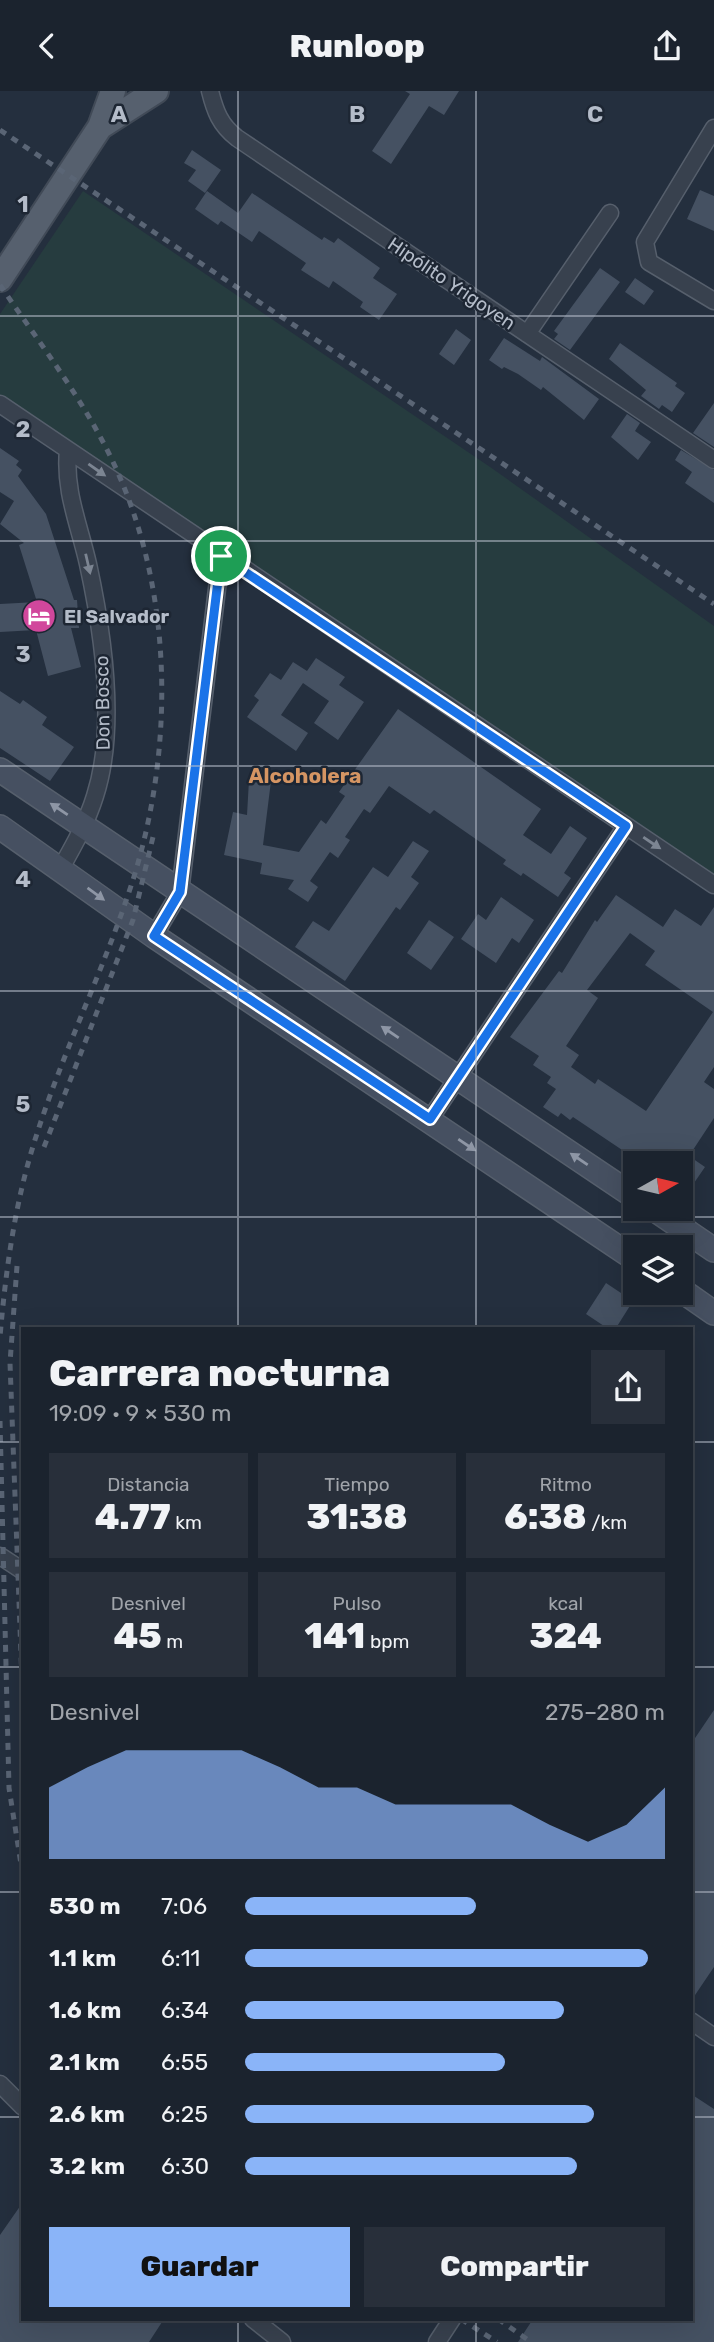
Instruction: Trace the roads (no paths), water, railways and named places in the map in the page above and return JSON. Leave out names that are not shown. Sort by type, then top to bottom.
[{"type":"main road","points":[[0,279],[100,127],[113,91]]},
{"type":"main road","points":[[100,127],[156,91]]},
{"type":"main road","points":[[0,770],[623,1189]]},
{"type":"main road","points":[[0,827],[154,936],[623,1251]]},
{"type":"main road","points":[[672,1221],[714,1250]]},
{"type":"main road","points":[[693,1298],[714,1313]]},
{"type":"street","name":"Hipólito Yrigoyen","points":[[210,91],[215,111],[225,129],[237,138],[714,460]]},
{"type":"street","points":[[714,128],[645,242],[645,251],[649,262],[714,301]]},
{"type":"street","points":[[527,334],[610,213]]},
{"type":"street","points":[[0,404],[221,556],[714,885]]},
{"type":"street","name":"Don Bosco","points":[[61,869],[84,826],[96,795],[105,754],[105,703],[98,611],[68,493],[68,450]]},
{"type":"street","points":[[154,936],[180,892],[221,556]]},
{"type":"street","points":[[430,1119],[626,826]]},
{"type":"street","points":[[0,1556],[21,1570]]},
{"type":"street","points":[[693,2022],[714,2037]]},
{"type":"street","points":[[0,2084],[21,2105]]},
{"type":"street","points":[[256,2321],[282,2342]]},
{"type":"street","points":[[437,2342],[451,2321]]},
{"type":"railway","points":[[0,130],[714,604]]},
{"type":"railway","points":[[0,285],[81,404],[121,480],[139,529],[151,580],[159,632],[162,685],[154,791],[144,842],[117,926],[51,1092],[29,1160],[10,1248],[0,1337]]},
{"type":"railway","points":[[44,1147],[133,920],[153,837]]},
{"type":"railway","points":[[17,1266],[10,1363],[21,1655]]},
{"type":"railway","points":[[0,1421],[9,1788],[21,1864]]},
{"type":"railway","points":[[464,2321],[497,2342]]},
{"type":"railway","points":[[501,2321],[531,2342]]},
{"type":"place","name":"El Salvador","points":[[39,616]]},
{"type":"district","name":"Alcoholera","points":[[305,776]]}]
